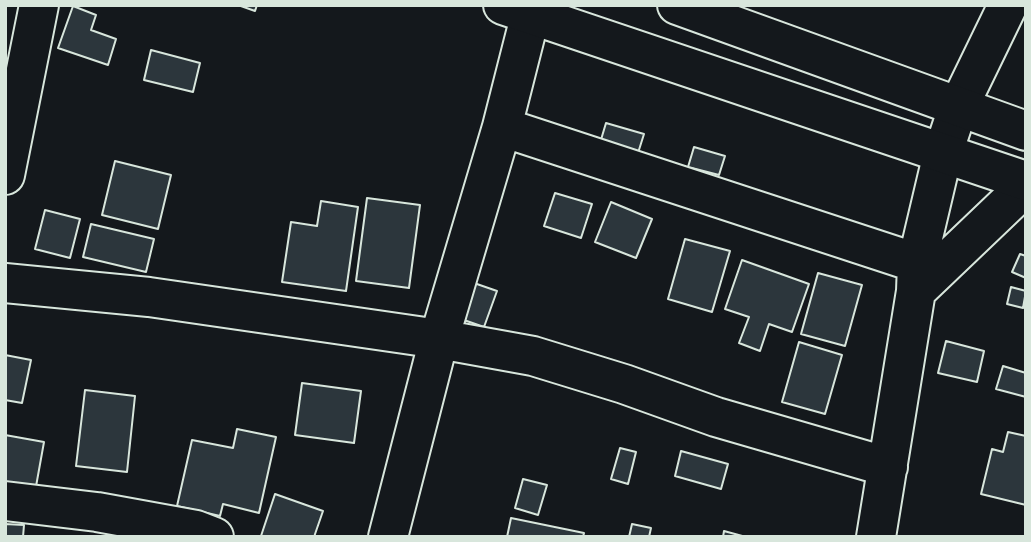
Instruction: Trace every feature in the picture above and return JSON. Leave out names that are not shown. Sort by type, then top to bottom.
[{"type":"main road","points":[[5,175],[39,5]]},
{"type":"main road","points":[[677,5],[1026,131]]},
{"type":"main road","points":[[876,537],[916,277],[943,153],[958,108],[1008,5]]},
{"type":"main road","points":[[388,537],[439,339],[502,127],[522,9],[1026,183],[916,277]]},
{"type":"main road","points":[[502,127],[916,277]]},
{"type":"main road","points":[[5,283],[149,297],[439,339],[533,356],[624,384],[716,417],[888,467]]},
{"type":"main road","points":[[5,500],[97,512],[196,530],[214,537]]},
{"type":"building","points":[[238,5],[257,5],[255,11]]},
{"type":"building","points":[[73,6],[96,15],[91,30],[116,39],[108,65],[58,48]]},
{"type":"building","points":[[151,50],[200,63],[193,92],[144,80]]},
{"type":"building","points":[[606,123],[644,134],[638,153],[600,143]]},
{"type":"building","points":[[694,147],[725,156],[719,175],[688,167]]},
{"type":"building","points":[[115,161],[171,175],[158,229],[102,215]]},
{"type":"building","points":[[555,193],[592,204],[581,238],[544,226]]},
{"type":"building","points":[[367,198],[420,205],[409,288],[356,281]]},
{"type":"building","points":[[321,201],[358,207],[346,291],[282,282],[291,222],[317,226]]},
{"type":"building","points":[[611,202],[652,219],[636,258],[595,242]]},
{"type":"building","points":[[45,210],[80,219],[70,258],[35,249]]},
{"type":"building","points":[[91,224],[154,239],[146,272],[83,257]]},
{"type":"building","points":[[685,239],[730,251],[712,312],[668,299]]},
{"type":"building","points":[[1020,254],[1026,256],[1026,278],[1012,272]]},
{"type":"building","points":[[742,260],[809,284],[792,332],[769,324],[760,351],[739,343],[749,317],[725,309]]},
{"type":"building","points":[[818,273],[862,285],[845,346],[801,334]]},
{"type":"building","points":[[474,283],[497,291],[484,327],[461,319]]},
{"type":"building","points":[[1011,287],[1026,291],[1023,308],[1007,304]]},
{"type":"building","points":[[946,341],[984,351],[977,382],[938,373]]},
{"type":"building","points":[[799,342],[842,355],[825,414],[782,402]]},
{"type":"building","points":[[5,355],[31,360],[22,403],[5,400]]},
{"type":"building","points":[[1003,366],[1026,373],[1026,397],[996,389]]},
{"type":"building","points":[[302,383],[361,391],[354,443],[295,435]]},
{"type":"building","points":[[85,390],[135,396],[127,472],[76,466]]},
{"type":"building","points":[[237,429],[276,437],[259,513],[223,504],[220,516],[177,506],[192,440],[233,448]]},
{"type":"building","points":[[1008,432],[1026,436],[1026,505],[981,494],[992,449],[1003,452]]},
{"type":"building","points":[[5,435],[44,442],[35,492],[5,487]]},
{"type":"building","points":[[620,448],[636,452],[628,484],[611,479]]},
{"type":"building","points":[[681,451],[728,464],[721,489],[675,476]]},
{"type":"building","points":[[523,479],[547,485],[538,515],[515,508]]},
{"type":"building","points":[[275,494],[323,511],[314,537],[261,536]]},
{"type":"building","points":[[511,518],[584,533],[583,537],[507,537]]},
{"type":"building","points":[[5,524],[24,525],[23,537],[5,537]]},
{"type":"building","points":[[632,524],[651,528],[649,537],[629,537]]},
{"type":"building","points":[[724,531],[746,537],[723,537]]}]
